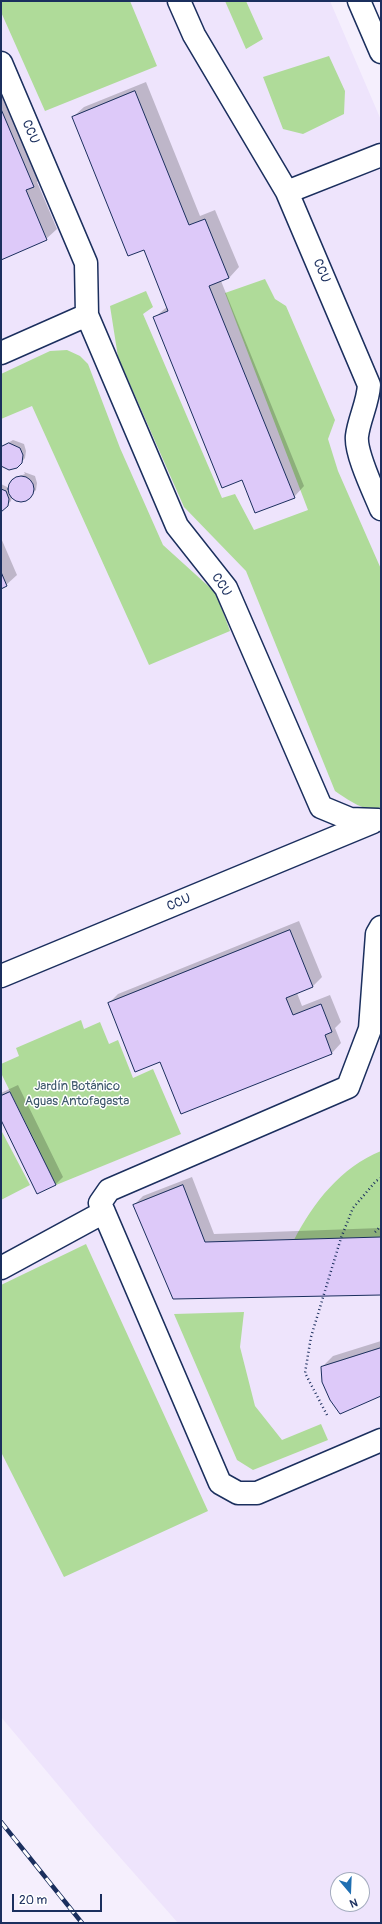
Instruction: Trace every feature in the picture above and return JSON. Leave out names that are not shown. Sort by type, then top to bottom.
[{"type":"lane","name":"CCU","points":[[179,1],[194,35],[288,192],[369,385],[368,398],[356,436],[358,450],[381,509]]},
{"type":"lane","points":[[359,1],[381,52]]},
{"type":"lane","name":"CCU","points":[[1,63],[86,263],[87,315],[177,526],[226,588],[321,807],[350,819],[380,819]]},
{"type":"lane","points":[[288,192],[381,155]]},
{"type":"lane","points":[[1,353],[87,315]]},
{"type":"lane","name":"CCU","points":[[1,976],[380,819]]},
{"type":"lane","points":[[381,928],[377,934],[370,1029],[348,1087],[109,1190],[100,1203],[220,1483],[238,1493],[257,1493],[381,1440]]},
{"type":"lane","points":[[1,1268],[104,1212]]},
{"type":"path","points":[[327,1415],[306,1372],[311,1337],[341,1238],[353,1208],[376,1181],[381,1178]]},
{"type":"path","points":[[375,1232],[381,1226]]},
{"type":"shaded area","points":[[1,1],[330,1],[381,120],[381,1923],[178,1923],[95,1829],[1,1717]]},
{"type":"green space","points":[[1,1],[130,1],[157,66],[45,111],[1,12]]},
{"type":"green space","points":[[225,1],[246,1],[263,39],[246,49]]},
{"type":"green space","points":[[329,56],[345,91],[344,114],[303,134],[283,129],[263,77]]},
{"type":"green space","points":[[265,279],[275,299],[286,306],[335,420],[328,439],[338,471],[381,569],[381,807],[375,809],[369,809],[357,805],[335,791],[246,571],[184,507],[118,357],[110,306],[146,291],[153,307],[143,314],[222,498],[235,494],[254,530],[308,510],[225,293]]},
{"type":"green space","points":[[67,350],[80,356],[88,364],[120,448],[163,545],[216,593],[230,631],[149,665],[32,406],[1,419],[1,374],[50,351]]},
{"type":"green space","name":"Jardín Botánico Aguas Antofagasta","points":[[81,1020],[84,1029],[100,1022],[109,1044],[118,1040],[133,1078],[153,1069],[181,1134],[56,1185],[1,1073],[1,1064],[19,1056],[16,1048]]},
{"type":"green space","points":[[1,1130],[30,1185],[1,1200]]},
{"type":"green space","points":[[381,1151],[381,1237],[294,1240],[319,1200],[341,1176],[353,1166]]},
{"type":"green space","points":[[86,1244],[208,1511],[64,1577],[1,1452],[1,1285]]},
{"type":"green space","points":[[244,1312],[240,1347],[255,1406],[282,1440],[321,1424],[328,1440],[253,1470],[237,1460],[174,1314]]},
{"type":"building","points":[[135,91],[189,225],[205,219],[229,278],[209,286],[295,498],[255,513],[242,480],[222,488],[153,317],[168,311],[144,250],[128,256],[72,117]]},
{"type":"building","points":[[1,109],[34,187],[26,190],[47,240],[1,260]]},
{"type":"building","points":[[9,443],[20,448],[23,455],[22,463],[17,468],[9,470],[1,466],[1,447]]},
{"type":"building","points":[[21,476],[30,480],[34,489],[30,498],[21,502],[12,498],[8,489],[12,480]]},
{"type":"building","points":[[1,489],[6,491],[9,499],[8,506],[1,512]]},
{"type":"building","points":[[1,572],[7,586],[1,589]]},
{"type":"building","points":[[290,930],[313,987],[286,998],[293,1015],[321,1004],[332,1032],[325,1035],[332,1054],[181,1114],[160,1062],[135,1072],[108,1003]]},
{"type":"building","points":[[10,1092],[56,1185],[37,1194],[1,1120],[1,1096]]},
{"type":"building","points":[[183,1185],[205,1242],[381,1237],[381,1295],[173,1299],[133,1205]]},
{"type":"building","points":[[381,1348],[381,1396],[340,1414],[330,1400],[322,1382],[321,1367]]},
{"type":"railway","points":[[1,1822],[82,1923]]}]
